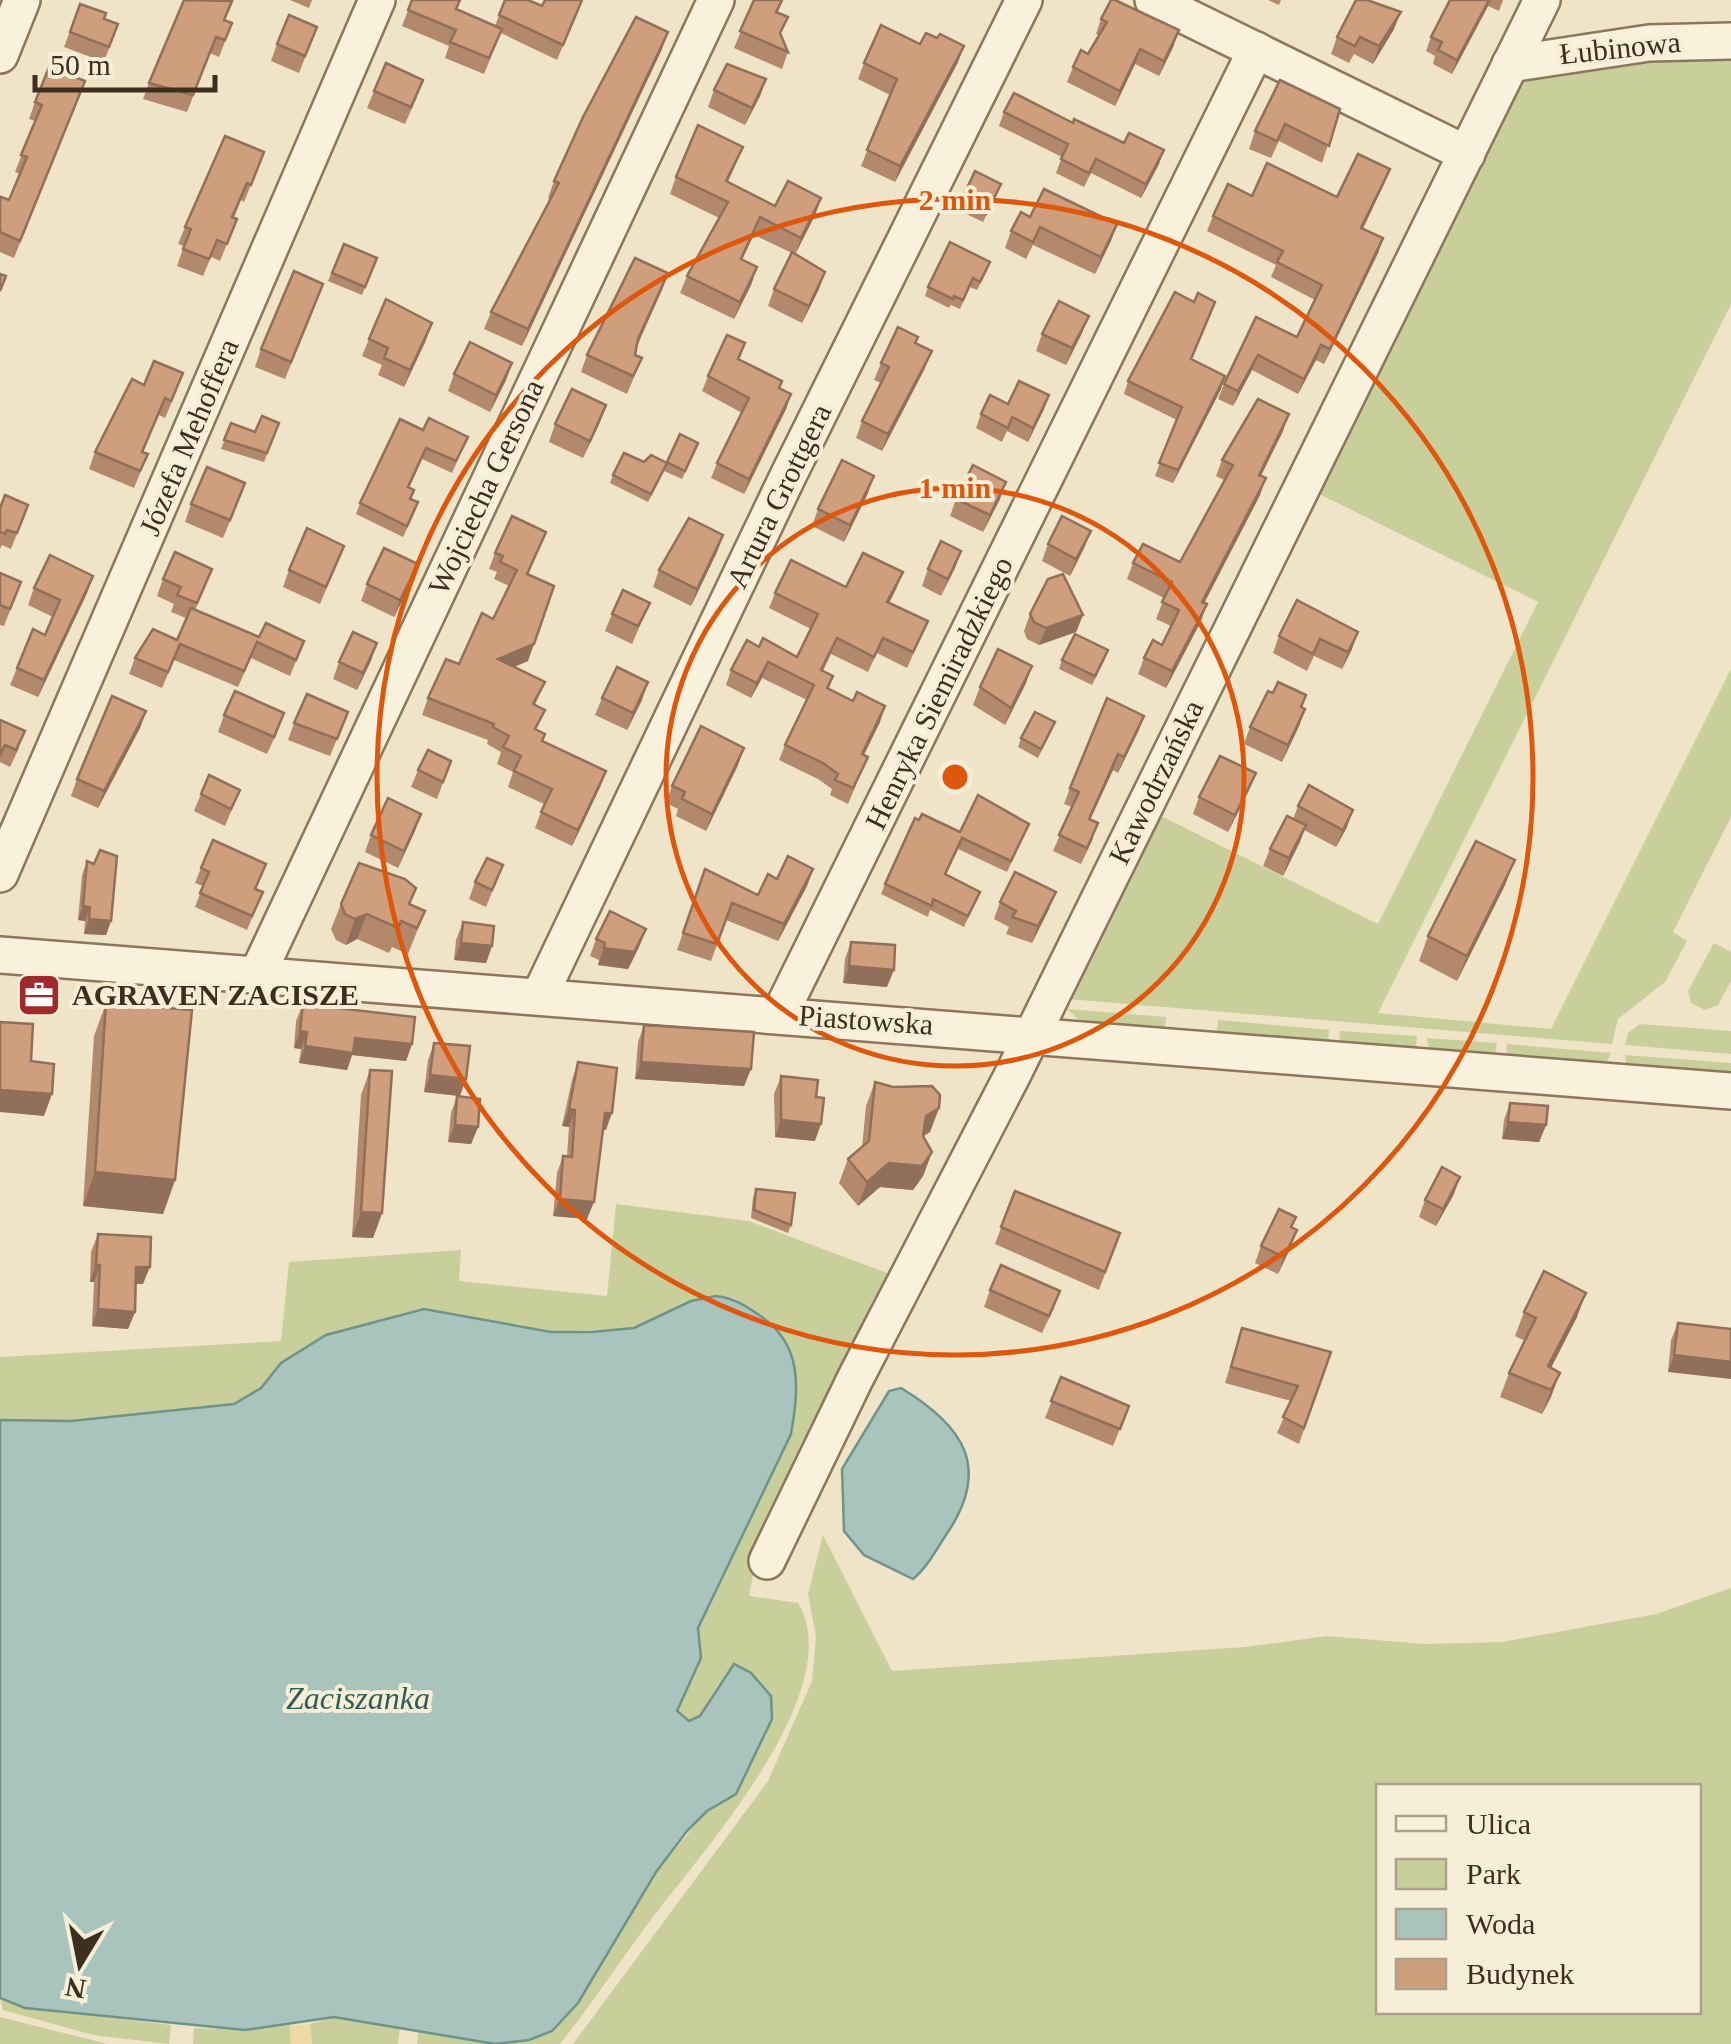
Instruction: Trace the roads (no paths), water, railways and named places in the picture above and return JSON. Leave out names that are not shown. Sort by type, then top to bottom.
[{"type":"street","points":[[0,55],[22,0]]},
{"type":"street","name":"Józefa Mehoffera","points":[[0,874],[377,0]]},
{"type":"street","name":"Wojciecha Gersona","points":[[258,973],[716,0]]},
{"type":"street","name":"Artura Grottgera","points":[[540,995],[813,425],[1024,0]]},
{"type":"street","points":[[1153,0],[1466,154]]},
{"type":"street","name":"Kawodrzańska","points":[[768,1562],[1542,0]]},
{"type":"street","name":"Łubinowa","points":[[1510,64],[1649,43],[1731,41]]},
{"type":"street","name":"Henryka Siemiradzkiego","points":[[780,1014],[1256,50]]},
{"type":"street","name":"Piastowska","points":[[0,955],[1032,1033],[1731,1091]]},
{"type":"water","name":"Zaciszanka","points":[[716,1296],[748,1308],[784,1339],[794,1368],[796,1400],[791,1434],[698,1628],[701,1658],[677,1711],[689,1721],[700,1716],[734,1664],[751,1673],[771,1696],[772,1719],[736,1794],[707,1811],[687,1831],[656,1872],[578,2003],[552,2031],[529,2040],[495,2044],[334,2017],[245,2030],[25,2008],[0,1998],[0,1420],[71,1421],[234,1404],[261,1388],[281,1363],[326,1335],[424,1309],[551,1332],[591,1332],[634,1328],[691,1301]]},
{"type":"water","points":[[901,1388],[923,1402],[955,1434],[969,1469],[960,1511],[931,1559],[913,1579],[864,1555],[844,1531],[842,1469],[889,1391]]},
{"type":"place","name":"AGRAVEN ZACISZE","points":[[39,995]]}]
